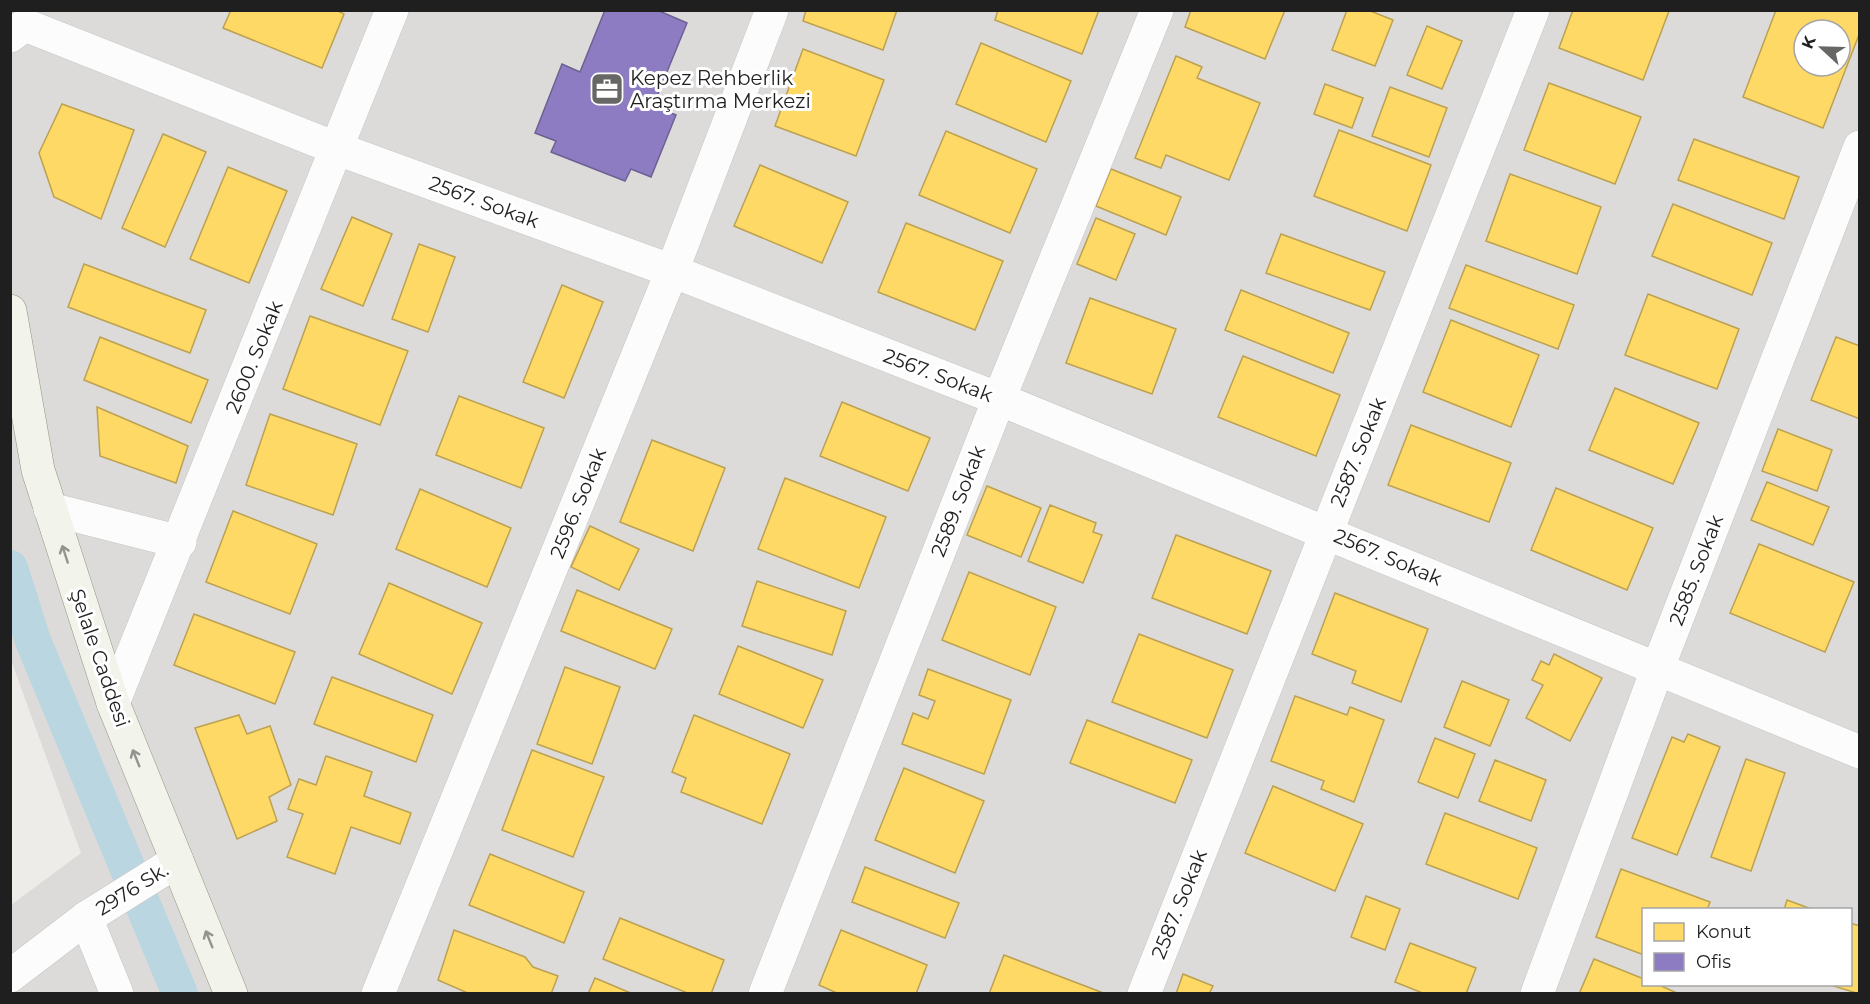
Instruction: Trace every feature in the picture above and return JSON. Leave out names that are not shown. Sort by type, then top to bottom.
[{"type":"street","name":"2600. Sokak","points":[[114,703],[392,10]]},
{"type":"street","name":"2596. Sokak","points":[[378,993],[672,271],[772,10]]},
{"type":"street","name":"2589. Sokak","points":[[765,993],[999,399],[1157,10]]},
{"type":"street","name":"2587. Sokak","points":[[1144,993],[1533,10]]},
{"type":"street","name":"2567. Sokak","points":[[22,24],[338,149],[672,271],[999,399],[1326,531],[1860,752]]},
{"type":"street","name":"2585. Sokak","points":[[1537,993],[1658,670],[1860,147]]},
{"type":"street","name":"Şelale Caddesi","points":[[10,311],[38,471],[50,509],[114,703],[231,993]]},
{"type":"street","points":[[50,509],[180,542]]},
{"type":"street","name":"2976 Sk.","points":[[10,976],[86,918],[177,861]]},
{"type":"street","name":"2976 Sk.","points":[[86,918],[117,993]]},
{"type":"shaded area","points":[[11,11],[1859,11],[1859,993],[11,993],[11,905],[81,853],[11,660]]},
{"type":"building: Konut","points":[[231,10],[336,10],[344,14],[322,68],[223,28]]},
{"type":"building: Konut","points":[[806,10],[897,10],[883,50],[803,21]]},
{"type":"building: Konut","points":[[998,10],[1099,10],[1082,54],[995,20]]},
{"type":"building: Konut","points":[[1191,10],[1285,10],[1265,59],[1185,27]]},
{"type":"building: Konut","points":[[1347,10],[1368,10],[1393,20],[1375,66],[1332,50]]},
{"type":"building: Konut","points":[[1573,10],[1669,11],[1643,80],[1559,48]]},
{"type":"building: Konut","points":[[1776,10],[1860,10],[1860,32],[1852,53],[1852,18],[1792,18],[1792,78],[1842,78],[1823,128],[1743,97]]},
{"type":"building: Konut","points":[[1427,26],[1462,41],[1442,89],[1407,75]]},
{"type":"building: Konut","points":[[981,43],[1071,81],[1046,142],[956,104]]},
{"type":"building: Konut","points":[[803,49],[884,80],[856,156],[775,126]]},
{"type":"building: Konut","points":[[1176,56],[1202,67],[1197,78],[1260,103],[1229,180],[1166,155],[1161,168],[1135,158]]},
{"type":"building: Konut","points":[[1549,83],[1641,117],[1615,184],[1524,150]]},
{"type":"building: Konut","points":[[1325,84],[1363,98],[1352,128],[1314,114]]},
{"type":"building: Konut","points":[[1390,87],[1447,108],[1429,157],[1372,136]]},
{"type":"building: Konut","points":[[62,104],[134,130],[101,219],[54,197],[39,153]]},
{"type":"building: Konut","points":[[1339,130],[1431,165],[1407,231],[1314,196]]},
{"type":"building: Konut","points":[[946,131],[1037,169],[1010,233],[919,195]]},
{"type":"building: Konut","points":[[163,134],[206,152],[165,247],[122,228]]},
{"type":"building: Konut","points":[[1694,139],[1799,177],[1784,219],[1678,180]]},
{"type":"building: Konut","points":[[760,165],[848,202],[822,263],[734,226]]},
{"type":"building: Konut","points":[[228,167],[287,191],[249,283],[190,259]]},
{"type":"building: Konut","points":[[1111,169],[1181,197],[1166,235],[1096,206]]},
{"type":"building: Konut","points":[[1510,174],[1601,207],[1577,274],[1486,241]]},
{"type":"building: Konut","points":[[1673,204],[1772,243],[1752,295],[1652,256]]},
{"type":"building: Konut","points":[[352,217],[392,234],[363,306],[321,289]]},
{"type":"building: Konut","points":[[1096,218],[1135,234],[1116,280],[1077,264]]},
{"type":"building: Konut","points":[[906,223],[1003,261],[975,330],[878,292]]},
{"type":"building: Konut","points":[[1281,234],[1385,272],[1370,310],[1266,273]]},
{"type":"building: Konut","points":[[419,244],[455,257],[428,332],[392,319]]},
{"type":"building: Konut","points":[[84,264],[206,310],[190,353],[68,307]]},
{"type":"building: Konut","points":[[1466,265],[1574,305],[1558,349],[1449,308]]},
{"type":"building: Konut","points":[[562,285],[603,302],[564,398],[523,382]]},
{"type":"building: Konut","points":[[1241,290],[1349,333],[1333,373],[1225,330]]},
{"type":"building: Konut","points":[[1648,294],[1739,329],[1717,389],[1625,355]]},
{"type":"building: Konut","points":[[1090,298],[1176,329],[1152,394],[1066,363]]},
{"type":"building: Konut","points":[[310,316],[408,351],[380,425],[283,389]]},
{"type":"building: Konut","points":[[1451,320],[1539,355],[1511,427],[1423,392]]},
{"type":"building: Konut","points":[[100,337],[208,380],[191,423],[84,380]]},
{"type":"building: Konut","points":[[1836,337],[1860,346],[1860,419],[1811,400]]},
{"type":"building: Konut","points":[[1243,356],[1340,395],[1316,456],[1218,417]]},
{"type":"building: Konut","points":[[1615,388],[1699,423],[1673,484],[1589,450]]},
{"type":"building: Konut","points":[[459,396],[544,428],[521,488],[436,455]]},
{"type":"building: Konut","points":[[842,402],[930,438],[908,491],[820,456]]},
{"type":"building: Konut","points":[[97,407],[188,446],[176,483],[100,456]]},
{"type":"building: Konut","points":[[270,414],[357,444],[333,515],[246,485]]},
{"type":"building: Konut","points":[[1411,425],[1511,463],[1489,522],[1388,485]]},
{"type":"building: Konut","points":[[1778,429],[1832,450],[1817,491],[1762,471]]},
{"type":"building: Konut","points":[[652,440],[725,468],[693,551],[620,522]]},
{"type":"building: Konut","points":[[785,478],[886,517],[859,588],[758,549]]},
{"type":"building: Konut","points":[[1767,482],[1829,507],[1813,545],[1751,520]]},
{"type":"building: Konut","points":[[987,486],[1041,508],[1021,557],[967,535]]},
{"type":"building: Konut","points":[[1556,488],[1653,528],[1627,590],[1531,550]]},
{"type":"building: Konut","points":[[420,489],[511,528],[487,587],[396,549]]},
{"type":"building: Konut","points":[[1050,505],[1096,523],[1093,532],[1102,535],[1083,583],[1028,561]]},
{"type":"building: Konut","points":[[233,511],[317,544],[290,614],[206,582]]},
{"type":"building: Konut","points":[[590,526],[639,549],[619,590],[571,567]]},
{"type":"building: Konut","points":[[1176,535],[1271,571],[1247,634],[1152,598]]},
{"type":"building: Konut","points":[[1759,544],[1854,582],[1825,652],[1730,613]]},
{"type":"building: Konut","points":[[969,572],[1056,607],[1030,675],[942,640]]},
{"type":"building: Konut","points":[[757,581],[846,611],[832,655],[742,626]]},
{"type":"building: Konut","points":[[389,583],[482,623],[452,694],[359,654]]},
{"type":"building: Konut","points":[[577,590],[672,629],[655,669],[561,631]]},
{"type":"building: Konut","points":[[1335,593],[1428,629],[1401,702],[1352,683],[1356,671],[1312,654]]},
{"type":"building: Konut","points":[[194,614],[295,652],[275,704],[174,665]]},
{"type":"building: Konut","points":[[1139,634],[1233,670],[1207,738],[1112,702]]},
{"type":"building: Konut","points":[[738,646],[823,680],[803,728],[719,694]]},
{"type":"building: Konut","points":[[1554,654],[1602,678],[1570,741],[1526,718],[1543,685],[1532,680],[1541,661],[1549,665]]},
{"type":"building: Konut","points":[[565,667],[620,687],[592,764],[537,744]]},
{"type":"building: Konut","points":[[928,669],[1011,700],[984,774],[902,744],[913,713],[928,719],[935,701],[919,695]]},
{"type":"building: Konut","points":[[332,677],[433,715],[416,762],[314,724]]},
{"type":"building: Konut","points":[[1462,681],[1509,700],[1490,746],[1444,727]]},
{"type":"building: Konut","points":[[1295,696],[1347,715],[1350,707],[1384,720],[1354,802],[1321,789],[1324,781],[1271,761]]},
{"type":"building: Konut","points":[[239,715],[247,734],[270,726],[291,785],[269,797],[277,821],[237,839],[195,728]]},
{"type":"building: Konut","points":[[694,715],[790,754],[762,824],[681,792],[686,778],[672,772]]},
{"type":"building: Konut","points":[[1087,720],[1192,760],[1175,803],[1070,763]]},
{"type":"building: Konut","points":[[1688,734],[1720,747],[1677,855],[1632,838],[1672,737],[1684,742]]},
{"type":"building: Konut","points":[[1435,738],[1475,754],[1458,798],[1418,782]]},
{"type":"building: Konut","points":[[532,750],[604,777],[573,857],[502,830]]},
{"type":"building: Konut","points":[[326,756],[372,772],[364,796],[411,813],[400,844],[351,827],[335,874],[287,857],[303,814],[288,809],[299,779],[316,785]]},
{"type":"building: Konut","points":[[1746,759],[1785,773],[1751,871],[1711,857]]},
{"type":"building: Konut","points":[[1495,760],[1546,780],[1531,821],[1479,801]]},
{"type":"building: Konut","points":[[904,768],[984,801],[955,873],[875,840]]},
{"type":"building: Konut","points":[[1273,786],[1363,824],[1335,891],[1245,853]]},
{"type":"building: Konut","points":[[1445,813],[1537,848],[1518,899],[1426,864]]},
{"type":"building: Konut","points":[[490,854],[584,892],[564,943],[469,905]]},
{"type":"building: Konut","points":[[865,867],[959,903],[945,938],[852,902]]},
{"type":"building: Konut","points":[[1621,869],[1710,902],[1708,908],[1642,908],[1642,954],[1596,937]]},
{"type":"building: Konut","points":[[1366,896],[1400,909],[1385,950],[1351,937]]},
{"type":"building: Konut","points":[[1787,900],[1809,908],[1785,908]]},
{"type":"building: Konut","points":[[620,918],[724,960],[711,994],[690,994],[603,959]]},
{"type":"building: Konut","points":[[1852,924],[1860,926],[1860,994],[1834,986],[1852,986]]},
{"type":"building: Konut","points":[[454,930],[525,957],[533,967],[558,976],[551,994],[470,994],[438,980]]},
{"type":"building: Konut","points":[[841,930],[927,965],[916,994],[839,994],[819,985]]},
{"type":"building: Konut","points":[[1410,943],[1476,968],[1466,994],[1425,994],[1395,982]]},
{"type":"building: Konut","points":[[1004,955],[1106,994],[989,994]]},
{"type":"building: Konut","points":[[1594,959],[1642,978],[1642,986],[1661,986],[1679,994],[1579,994]]},
{"type":"building: Konut","points":[[1183,974],[1213,986],[1209,994],[1176,994]]},
{"type":"building: Konut","points":[[595,978],[633,994],[588,994]]},
{"type":"building: Ofis","name":"Kepez Rehberlik Araştırma Merkezi","points":[[605,10],[657,10],[687,23],[653,106],[676,115],[651,177],[631,169],[625,181],[551,152],[556,141],[535,133],[562,64],[580,72]]},
{"type":"waterway","points":[[10,568],[33,641],[180,994]]},
{"type":"place","name":"Kepez Rehberlik Araştırma Merkezi","points":[[607,89]]}]
